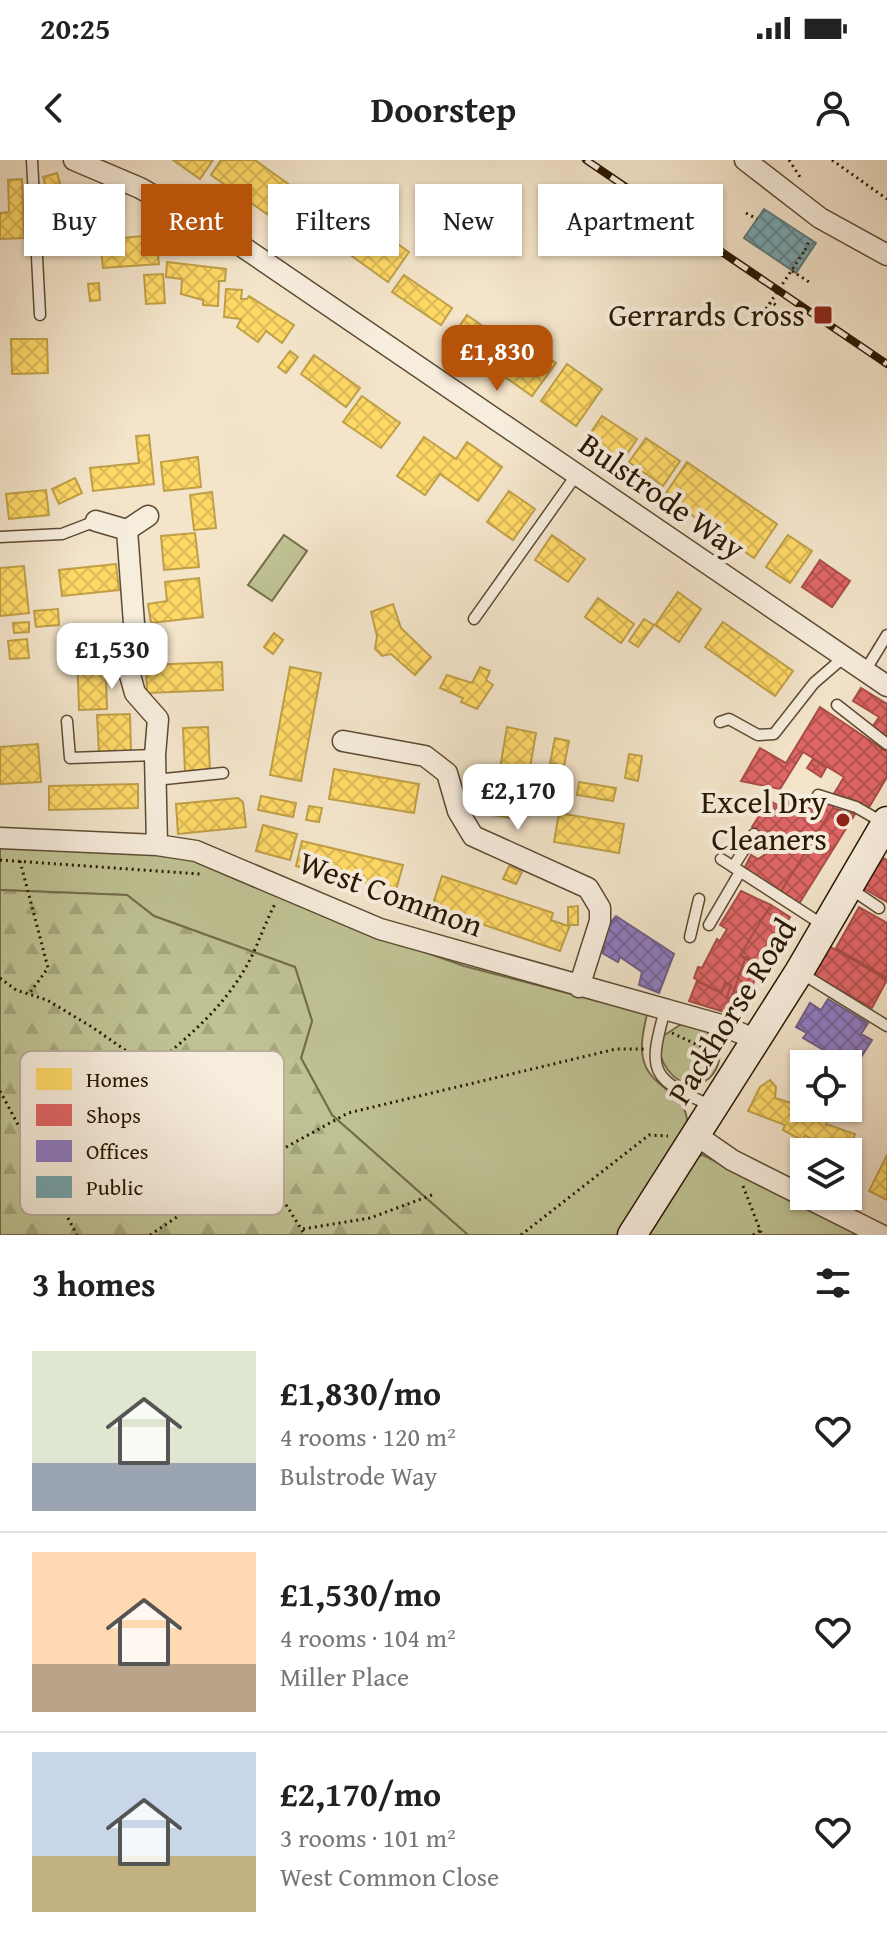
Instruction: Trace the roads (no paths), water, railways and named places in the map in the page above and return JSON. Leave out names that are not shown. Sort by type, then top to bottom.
[{"type":"main road","name":"Packhorse Road","points":[[632,1235],[799,972],[886,822]]},
{"type":"street","name":"Bulstrode Way","points":[[74,160],[140,188],[237,243],[887,686]]},
{"type":"street","points":[[745,160],[820,218],[887,255]]},
{"type":"street","points":[[96,521],[127,530],[148,516]]},
{"type":"street","points":[[127,530],[135,637],[130,675],[135,693],[158,719],[155,755],[157,845]]},
{"type":"street","points":[[343,741],[425,756],[447,773],[458,811],[473,836],[588,888],[607,905],[579,987]]},
{"type":"street","name":"West Common","points":[[0,838],[157,845],[196,851],[380,929],[665,1010],[757,1040]]},
{"type":"street","points":[[696,1135],[732,1160],[881,1235]]},
{"type":"lane","points":[[32,160],[40,315]]},
{"type":"lane","points":[[474,619],[577,474]]},
{"type":"lane","points":[[0,537],[62,534],[96,521]]},
{"type":"lane","points":[[865,671],[887,635]]},
{"type":"lane","points":[[720,722],[729,719],[758,735],[774,734],[814,683],[843,658]]},
{"type":"lane","points":[[837,705],[887,744]]},
{"type":"lane","points":[[67,721],[70,758],[155,755]]},
{"type":"lane","points":[[155,780],[223,773]]},
{"type":"lane","points":[[818,795],[856,807],[886,822]]},
{"type":"lane","points":[[709,925],[754,834]]},
{"type":"lane","points":[[721,859],[824,926]]},
{"type":"lane","points":[[848,887],[879,908]]},
{"type":"lane","points":[[690,937],[699,899]]},
{"type":"lane","points":[[799,972],[887,1026]]},
{"type":"lane","points":[[665,1010],[653,1050],[661,1079],[714,1107]]},
{"type":"railway","points":[[586,160],[887,364]]},
{"type":"place","name":"Gerrards Cross","points":[[823,315]]},
{"type":"place","name":"Excel Dry Cleaners","points":[[843,820]]}]
